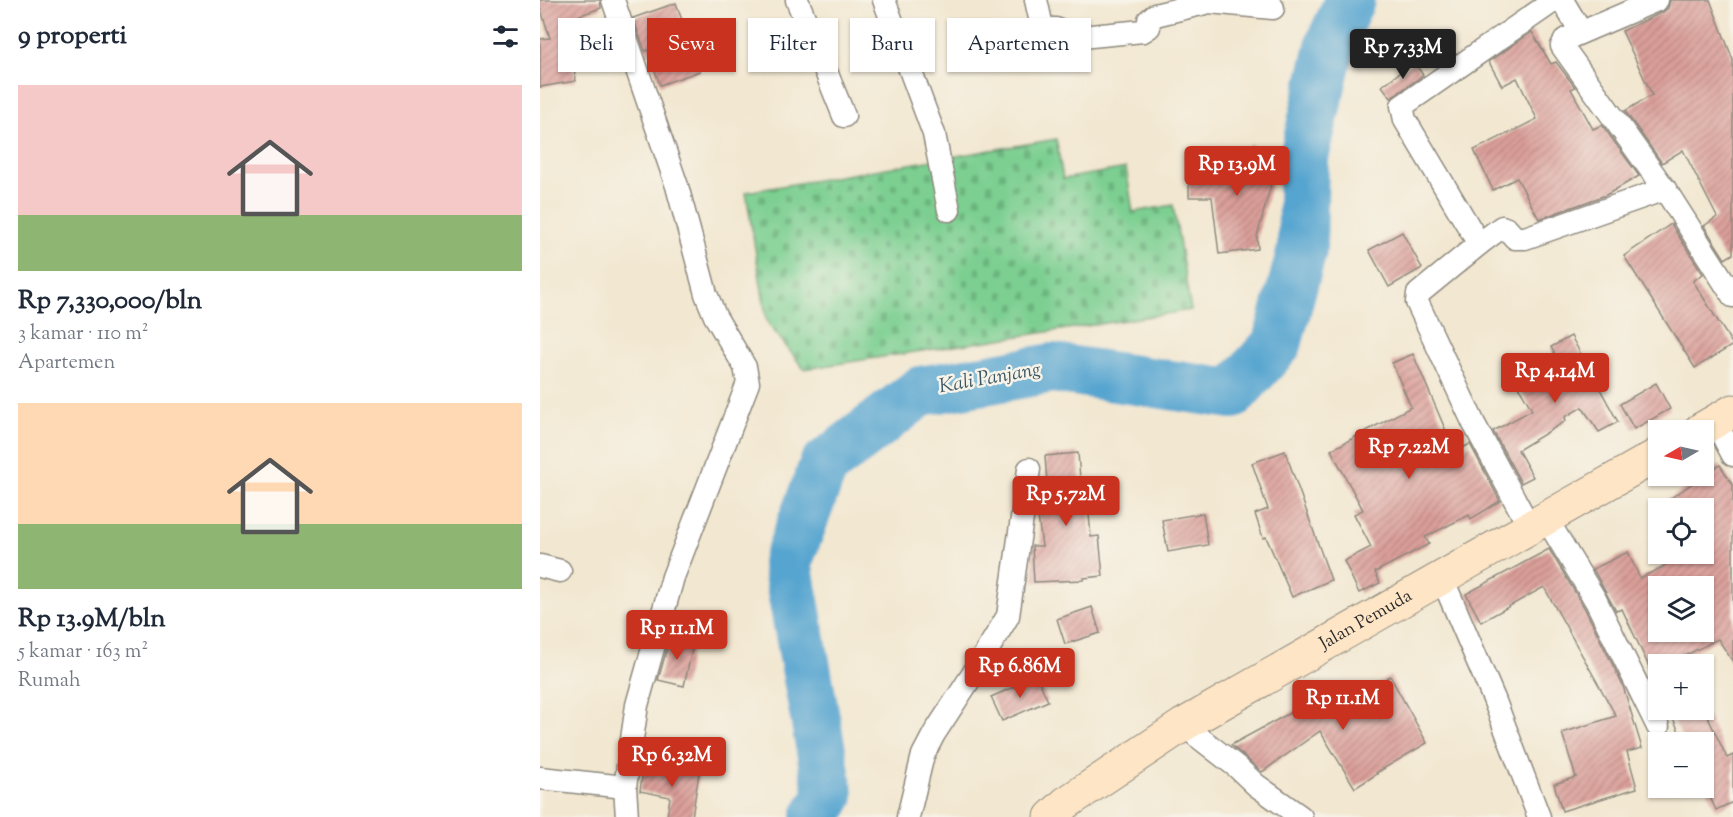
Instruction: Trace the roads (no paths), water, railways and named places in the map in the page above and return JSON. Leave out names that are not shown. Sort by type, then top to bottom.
[{"type":"main road","name":"Jalan Pemuda","points":[[1051,817],[1066,803],[1183,725],[1648,460]]},
{"type":"street","points":[[613,0],[677,186],[706,294],[715,316],[745,367],[748,383],[673,576],[637,705],[625,787],[627,817]]},
{"type":"street","points":[[797,0],[844,116]]},
{"type":"street","points":[[884,0],[934,134],[949,210]]},
{"type":"street","points":[[1036,0],[1042,27],[1056,29],[1060,39],[1143,30],[1149,27],[1149,20],[1155,15],[1209,2],[1274,8]]},
{"type":"street","points":[[1479,244],[1405,120],[1402,106],[1556,0]]},
{"type":"street","points":[[1562,0],[1581,32]]},
{"type":"street","points":[[1657,0],[1566,39],[1562,46],[1665,189],[1733,296]]},
{"type":"street","points":[[1658,727],[1596,601],[1538,523],[1474,424],[1416,302],[1418,294],[1502,227],[1515,238],[1525,238],[1665,189]]},
{"type":"street","points":[[1716,421],[1733,455]]},
{"type":"street","points":[[908,817],[923,755],[1008,616],[1029,469]]},
{"type":"street","points":[[1442,578],[1494,699],[1539,817]]},
{"type":"street","points":[[1183,725],[1301,817]]},
{"type":"street","points":[[540,778],[625,787]]},
{"type":"waterway","name":"Kali Panjang","points":[[816,817],[829,795],[787,563],[824,465],[921,391],[1053,368],[1232,394],[1277,344],[1302,250],[1304,157],[1331,42],[1350,0]]}]
